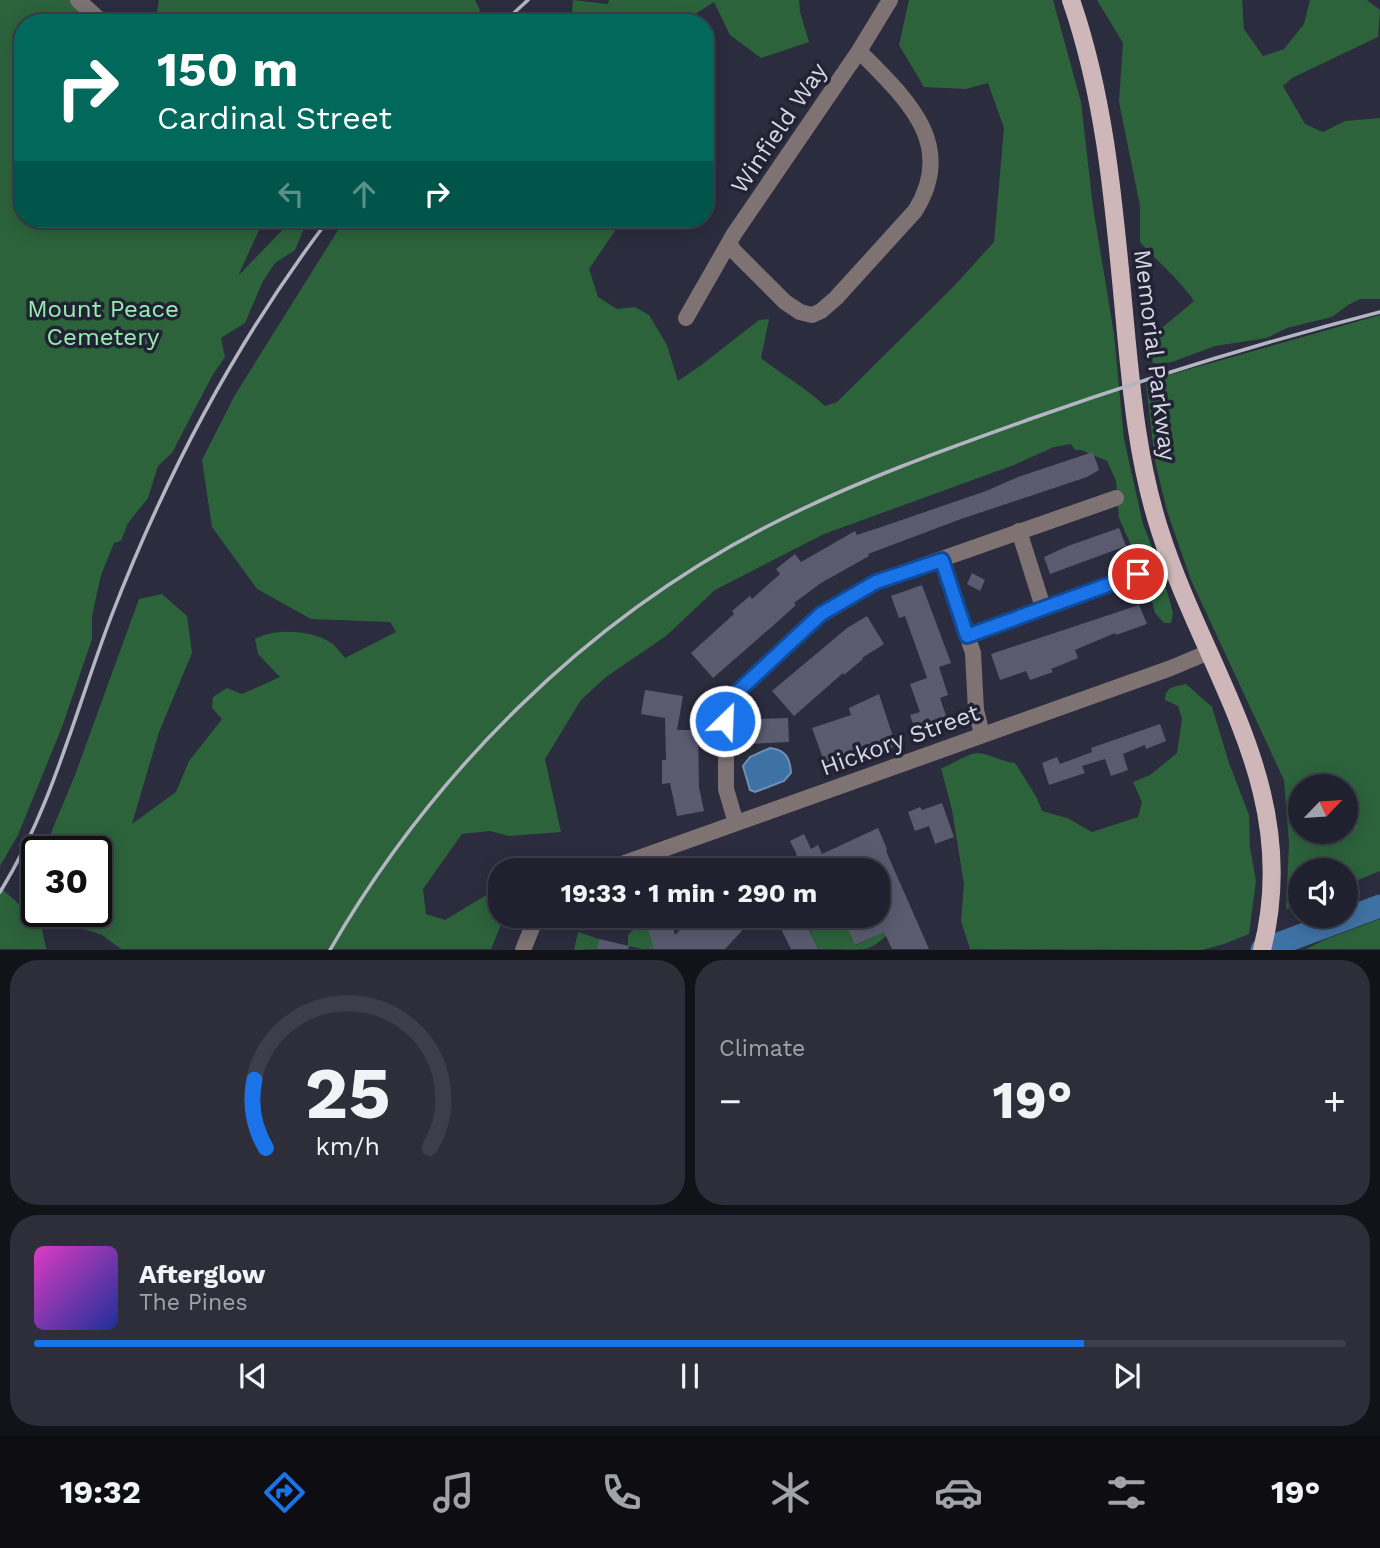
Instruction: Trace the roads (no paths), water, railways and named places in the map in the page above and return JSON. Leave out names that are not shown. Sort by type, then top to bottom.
[{"type":"main road","name":"Memorial Parkway","points":[[1071,0],[1087,49],[1105,136],[1140,455],[1160,532],[1255,763],[1265,796],[1271,842],[1271,902],[1262,950]]},
{"type":"street","points":[[78,0],[93,14]]},
{"type":"street","name":"Winfield Way","points":[[686,318],[729,243],[859,51],[890,0]]},
{"type":"street","points":[[729,243],[785,302],[800,312],[812,315],[821,312],[836,298],[915,211],[928,184],[930,162],[926,133],[901,94],[859,51]]},
{"type":"street","points":[[736,823],[726,789],[726,716],[733,696],[821,614],[876,582],[1116,498]]},
{"type":"street","points":[[1019,531],[1043,607]]},
{"type":"street","points":[[942,560],[973,653],[976,710],[982,734]]},
{"type":"street","points":[[967,636],[1138,574]]},
{"type":"street","name":"Hickory Street","points":[[638,858],[1171,668],[1209,652]]},
{"type":"street","points":[[523,950],[532,928]]},
{"type":"water","points":[[770,748],[786,756],[791,773],[784,781],[755,792],[750,790],[743,766],[750,757]]},
{"type":"waterway","points":[[1262,950],[1380,906]]},
{"type":"railway","points":[[513,14],[528,0]]},
{"type":"railway","points":[[0,892],[49,792],[111,617],[180,460],[263,313],[322,228]]},
{"type":"railway","points":[[330,950],[371,885],[416,822],[465,763],[519,707],[576,655],[637,607],[701,564],[800,510],[932,455],[1162,375],[1380,312]]},
{"type":"park label","name":"Mount Peace Cemetery","points":[[103,323]]}]
